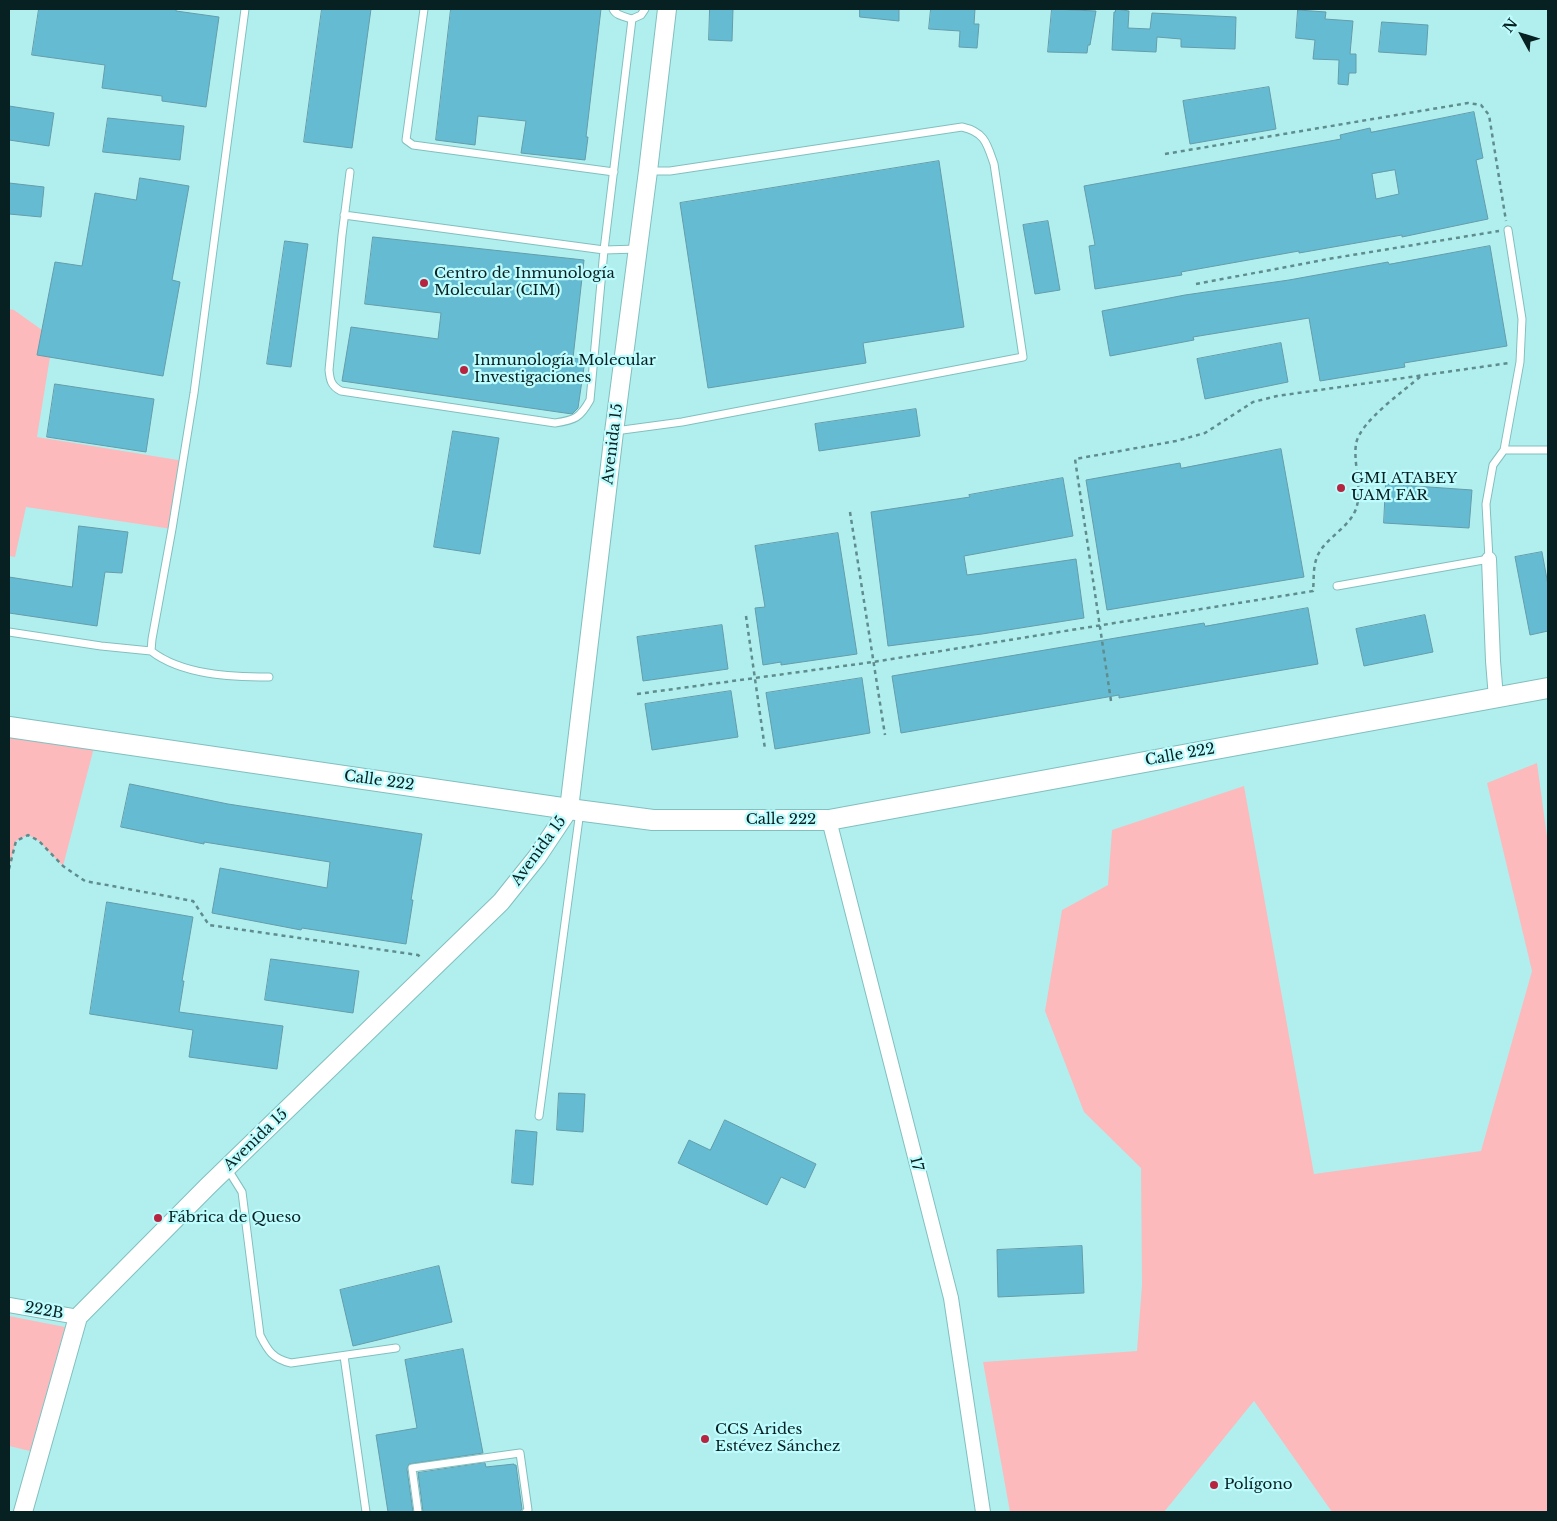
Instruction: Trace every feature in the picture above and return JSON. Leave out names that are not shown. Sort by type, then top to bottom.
[{"type":"main road","name":"Calle 222","points":[[9,727],[654,820],[829,820],[1548,688]]},
{"type":"street","name":"Avenida 15","points":[[23,1512],[78,1317],[226,1168],[501,902],[575,810],[614,432],[668,9]]},
{"type":"street","points":[[1489,559],[1496,698]]},
{"type":"street","name":"17","points":[[829,820],[951,1298],[984,1512]]},
{"type":"street","name":"222B","points":[[9,1304],[78,1317]]},
{"type":"lane","points":[[151,651],[194,393],[246,9]]},
{"type":"lane","points":[[424,9],[406,140],[413,145],[614,172]]},
{"type":"lane","points":[[613,9],[620,16],[632,19],[642,14],[645,9]]},
{"type":"lane","points":[[350,172],[329,370],[334,388],[341,392],[555,423],[572,421],[582,414],[590,400],[604,250],[632,19]]},
{"type":"lane","points":[[614,432],[682,422],[1023,357],[994,164],[985,139],[972,130],[962,127],[670,171],[648,171]]},
{"type":"lane","points":[[344,215],[604,250],[638,250]]},
{"type":"lane","points":[[1337,586],[1489,559],[1486,504],[1494,465],[1504,450],[1520,362],[1522,319],[1508,230]]},
{"type":"lane","points":[[1504,450],[1548,450]]},
{"type":"lane","points":[[9,632],[101,646],[151,651],[161,659],[184,667],[232,677],[269,677]]},
{"type":"lane","points":[[539,1116],[575,810]]},
{"type":"lane","points":[[226,1168],[242,1192],[260,1335],[268,1351],[281,1361],[291,1363],[396,1348]]},
{"type":"lane","points":[[344,1356],[366,1512]]},
{"type":"lane","points":[[418,1512],[412,1468],[520,1452],[528,1510],[526,1512]]},
{"type":"path","points":[[1165,154],[1468,103],[1481,104],[1489,115],[1508,230],[1334,258],[1196,284]]},
{"type":"path","points":[[1111,701],[1075,459],[1176,441],[1205,433],[1253,402],[1277,396],[1520,362]]},
{"type":"path","points":[[637,694],[874,662],[1313,591],[1316,560],[1324,546],[1348,522],[1355,510],[1358,497],[1356,444],[1365,425],[1421,376]]},
{"type":"path","points":[[850,512],[885,735]]},
{"type":"path","points":[[746,616],[765,749]]},
{"type":"path","points":[[9,869],[16,841],[28,835],[39,841],[63,866],[84,881],[193,901],[210,925],[418,955],[433,968]]},
{"type":"shaded area","points":[[9,309],[14,310],[42,330],[37,355],[50,357],[37,437],[184,461],[172,529],[26,507],[15,557],[9,556]]},
{"type":"shaded area","points":[[9,727],[96,740],[63,866],[39,841],[28,835],[16,841],[9,869]]},
{"type":"shaded area","points":[[1537,763],[1548,844],[1548,1512],[1332,1512],[1254,1401],[1164,1512],[1010,1512],[983,1362],[1137,1351],[1142,1285],[1141,1168],[1084,1112],[1045,1011],[1062,910],[1108,885],[1112,830],[1244,786],[1314,1174],[1481,1151],[1532,971],[1487,783]]},
{"type":"shaded area","points":[[9,1316],[65,1327],[30,1451],[9,1446]]},
{"type":"building","points":[[39,9],[176,9],[176,11],[219,17],[206,107],[162,101],[162,96],[102,88],[105,65],[32,55]]},
{"type":"building","points":[[322,9],[371,9],[352,148],[304,142]]},
{"type":"building","points":[[451,9],[601,9],[585,160],[521,153],[526,121],[478,116],[475,145],[436,140]]},
{"type":"building","points":[[710,9],[733,9],[732,41],[709,40]]},
{"type":"building","points":[[860,9],[899,9],[899,21],[860,17]]},
{"type":"building","points":[[931,9],[975,9],[974,24],[979,24],[977,48],[959,47],[960,31],[929,29]]},
{"type":"building","points":[[1052,9],[1096,11],[1087,53],[1048,52]]},
{"type":"building","points":[[1116,9],[1129,11],[1128,28],[1150,29],[1152,13],[1236,17],[1235,49],[1181,47],[1181,39],[1157,37],[1156,52],[1112,50],[1114,12]]},
{"type":"building","points":[[1298,10],[1326,12],[1325,19],[1353,21],[1350,54],[1356,54],[1356,73],[1349,73],[1348,85],[1338,84],[1339,60],[1313,59],[1315,40],[1296,38]]},
{"type":"building","points":[[1382,22],[1428,25],[1426,55],[1379,52]]},
{"type":"building","points":[[1269,87],[1276,129],[1190,144],[1183,101]]},
{"type":"building","points":[[9,106],[54,113],[49,146],[9,140]]},
{"type":"building","points":[[1474,112],[1483,158],[1476,160],[1488,219],[1402,237],[1402,235],[1299,253],[1299,251],[1181,272],[1182,275],[1095,289],[1089,246],[1095,245],[1084,186],[1341,139],[1340,135],[1370,128],[1371,132]],"holes":[[[1395,170],[1399,194],[1376,199],[1372,174]]]},
{"type":"building","points":[[108,118],[184,126],[180,160],[103,152]]},
{"type":"building","points":[[939,161],[964,327],[863,343],[866,363],[708,388],[680,203]]},
{"type":"building","points":[[140,178],[189,186],[172,280],[180,282],[163,376],[37,355],[55,262],[82,266],[95,193],[136,200]]},
{"type":"building","points":[[9,183],[44,187],[41,217],[9,214]]},
{"type":"building","points":[[1048,221],[1060,290],[1035,294],[1023,225]]},
{"type":"building","points":[[373,237],[584,260],[573,358],[585,360],[578,408],[572,414],[342,381],[351,327],[438,339],[441,313],[365,304]]},
{"type":"building","points":[[285,241],[308,244],[291,367],[267,364]]},
{"type":"building","points":[[1490,246],[1507,346],[1404,363],[1405,367],[1320,381],[1309,318],[1193,337],[1194,340],[1110,356],[1102,311],[1185,295],[1289,280],[1388,262],[1389,264]]},
{"type":"building","points":[[1281,343],[1288,382],[1205,399],[1197,359]]},
{"type":"building","points":[[55,384],[154,399],[146,452],[47,437]]},
{"type":"building","points":[[916,409],[920,436],[819,451],[815,424]]},
{"type":"building","points":[[453,431],[499,438],[480,554],[434,547]]},
{"type":"building","points":[[1281,449],[1304,577],[1107,610],[1086,480],[1180,463],[1181,468]]},
{"type":"building","points":[[1063,478],[1073,536],[964,556],[967,575],[1076,559],[1084,618],[888,646],[871,512],[970,497],[969,495]]},
{"type":"building","points":[[1386,484],[1472,490],[1469,528],[1384,523]]},
{"type":"building","points":[[79,526],[128,532],[122,573],[105,572],[97,626],[9,613],[9,577],[72,587]]},
{"type":"building","points":[[838,533],[857,654],[781,665],[781,662],[763,665],[755,608],[765,607],[755,546]]},
{"type":"building","points":[[1542,552],[1548,585],[1548,631],[1530,635],[1515,557]]},
{"type":"building","points":[[1308,608],[1318,664],[1119,698],[1119,695],[901,733],[892,676],[1204,623],[1205,626]]},
{"type":"building","points":[[1425,615],[1433,652],[1364,666],[1356,629]]},
{"type":"building","points":[[722,625],[728,669],[643,681],[637,637]]},
{"type":"building","points":[[862,678],[870,733],[775,749],[766,693]]},
{"type":"building","points":[[731,691],[738,737],[652,750],[645,704]]},
{"type":"building","points":[[130,784],[228,804],[422,834],[406,944],[302,928],[301,930],[212,913],[220,868],[327,888],[330,862],[204,842],[204,844],[121,827]]},
{"type":"building","points":[[107,902],[193,917],[182,981],[184,981],[179,1012],[283,1026],[277,1069],[189,1057],[193,1030],[90,1014]]},
{"type":"building","points":[[271,959],[359,971],[353,1013],[265,1000]]},
{"type":"building","points":[[559,1093],[585,1094],[583,1132],[557,1130]]},
{"type":"building","points":[[725,1120],[816,1164],[805,1188],[781,1177],[767,1205],[678,1163],[689,1140],[710,1150]]},
{"type":"building","points":[[516,1130],[537,1132],[533,1185],[512,1183]]},
{"type":"building","points":[[1082,1246],[1084,1293],[998,1297],[997,1250]]},
{"type":"building","points":[[439,1266],[452,1322],[353,1346],[340,1290]]},
{"type":"building","points":[[463,1349],[483,1453],[409,1464],[407,1469],[413,1512],[388,1512],[376,1435],[417,1428],[405,1360]]},
{"type":"building","points":[[485,1463],[486,1467],[516,1465],[522,1509],[520,1512],[423,1512],[418,1473]]},
{"type":"place","name":"Centro de Inmunología Molecular (CIM)","points":[[424,283]]},
{"type":"place","name":"Inmunología Molecular Investigaciones","points":[[464,370]]},
{"type":"place","name":"GMI ATABEY UAM FAR","points":[[1341,488]]},
{"type":"place","name":"Fábrica de Queso","points":[[158,1218]]},
{"type":"place","name":"CCS Arides Estévez Sánchez","points":[[705,1439]]},
{"type":"place","name":"Polígono","points":[[1214,1485]]}]
